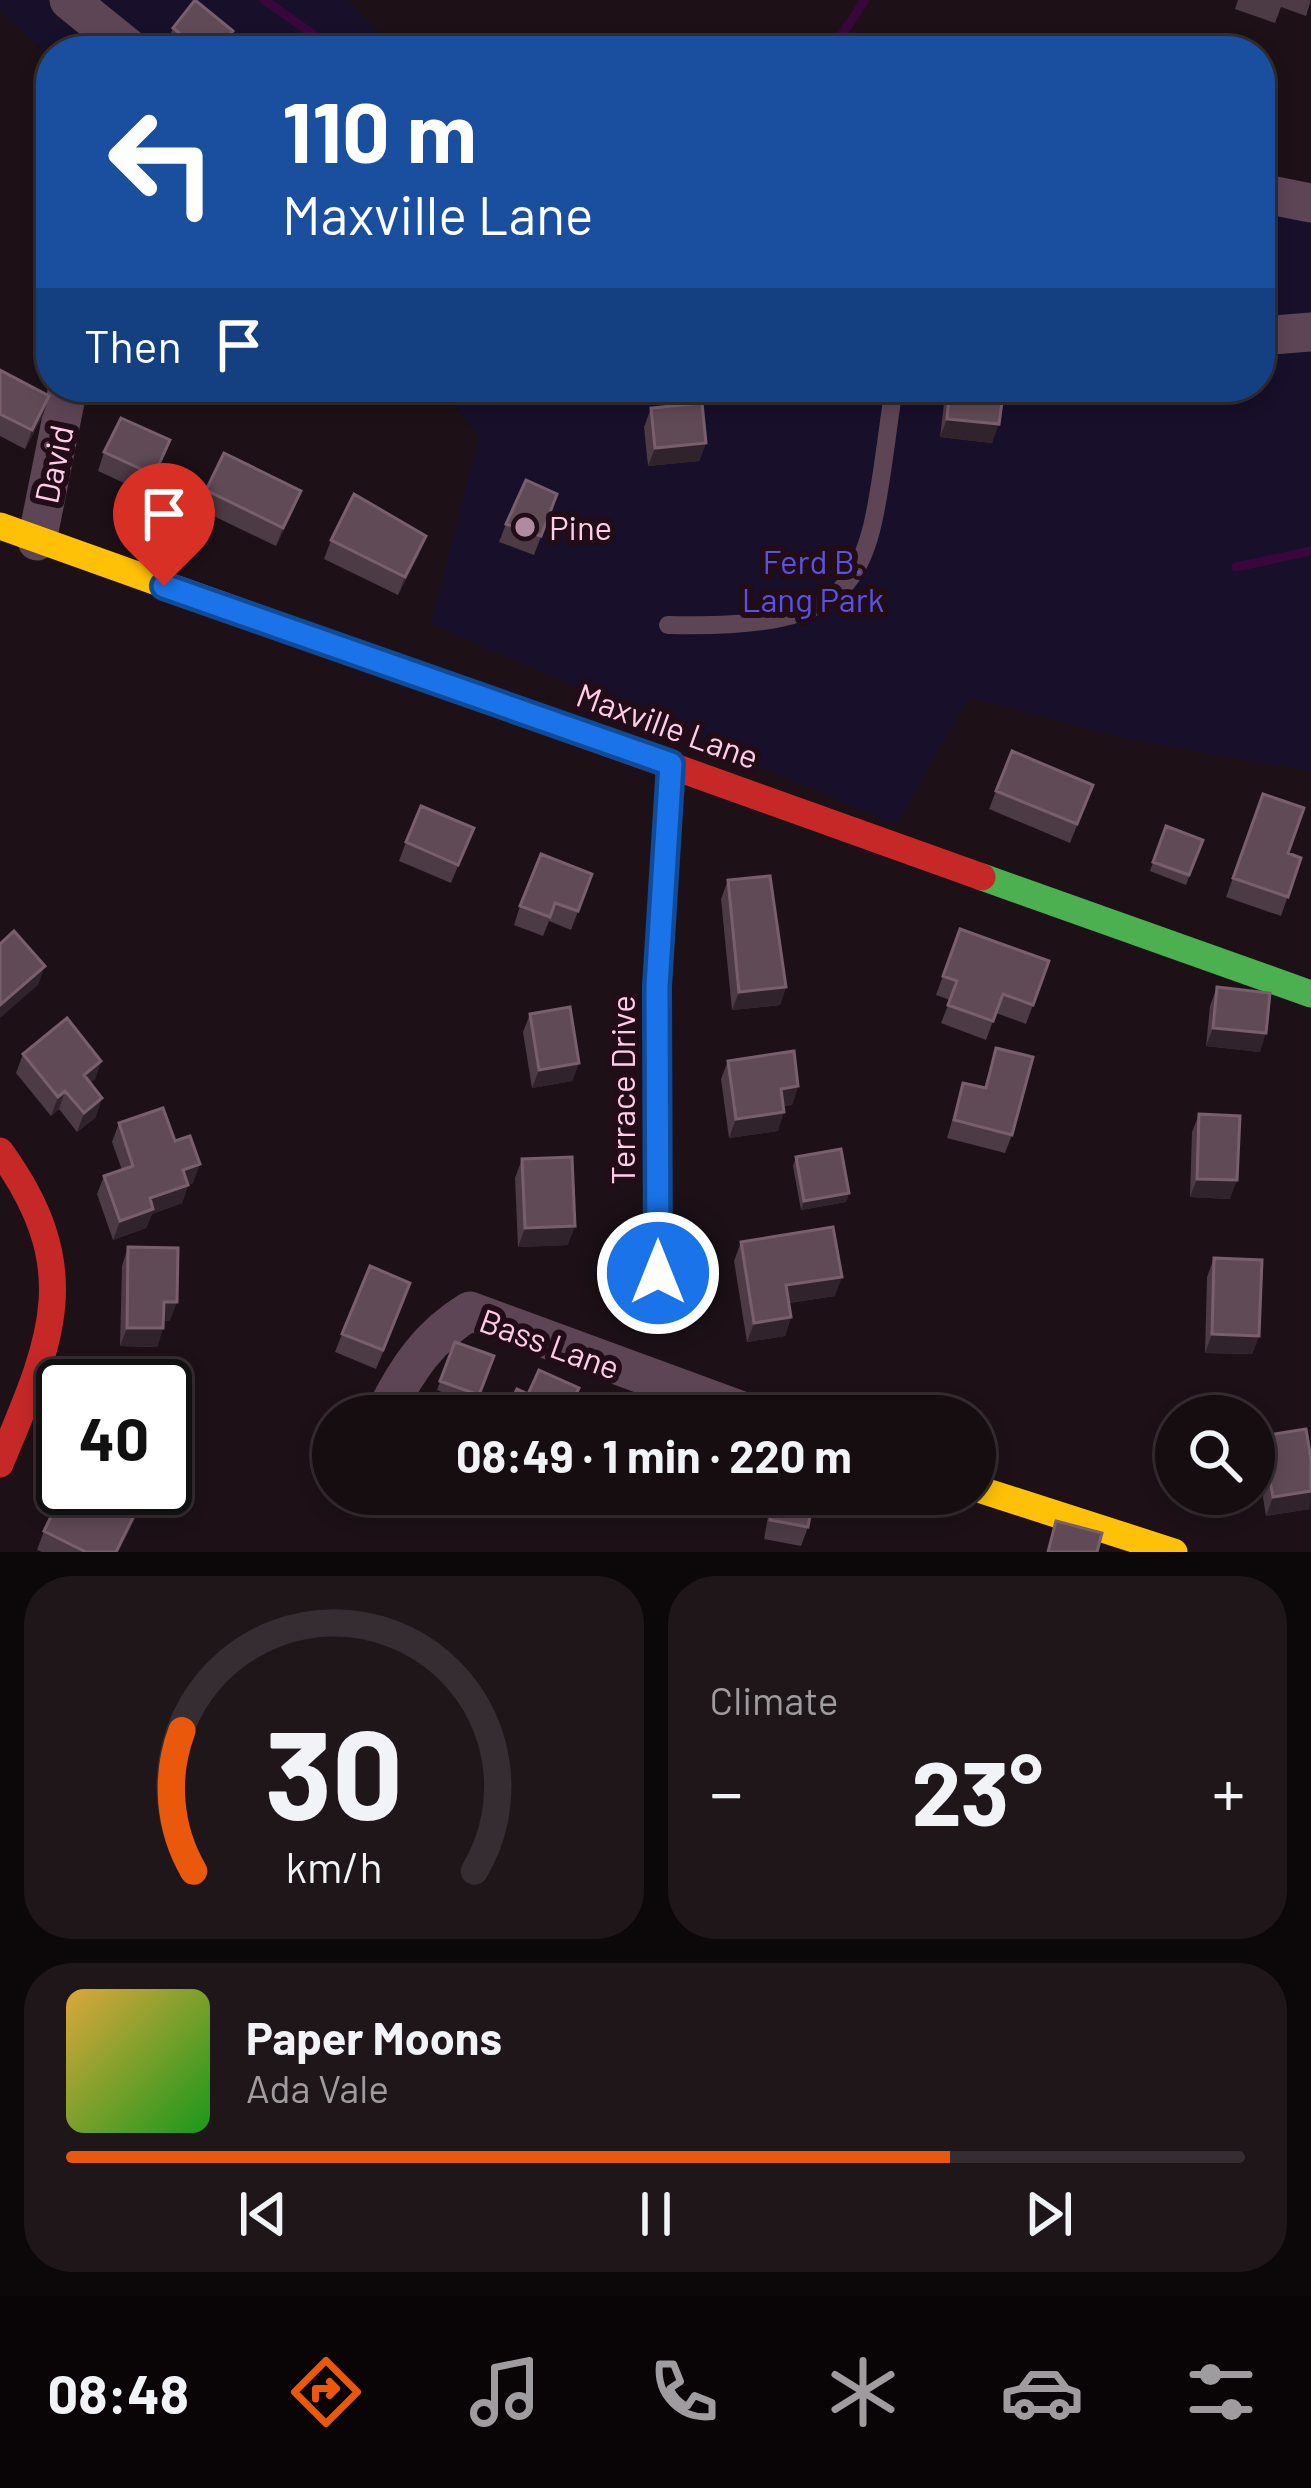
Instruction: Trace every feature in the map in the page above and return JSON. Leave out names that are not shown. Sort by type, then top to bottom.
[{"type":"street","points":[[69,0],[114,36]]},
{"type":"street","points":[[1275,196],[1311,202]]},
{"type":"street","points":[[1275,335],[1311,332]]},
{"type":"street","name":"David","points":[[37,541],[65,402]]},
{"type":"street","name":"Maxville Lane","points":[[0,526],[1311,994]]},
{"type":"street","name":"Terrace Drive","points":[[658,1273],[657,986],[671,764]]},
{"type":"street","points":[[0,1151],[44,1211],[54,1280],[51,1328],[39,1370],[0,1464]]},
{"type":"street","name":"Bass Lane","points":[[394,1395],[410,1364],[448,1324],[470,1311],[698,1395]]},
{"type":"street","points":[[996,1495],[1156,1549]]},
{"type":"lane","points":[[668,625],[758,623],[798,616],[833,599],[857,574],[868,543],[892,402]]},
{"type":"green space","points":[[0,0],[348,0],[383,36],[36,36],[36,44],[0,12]]},
{"type":"green space","name":"Ferd B. Lang Park","points":[[1275,207],[1311,213],[1311,771],[1126,739],[969,697],[896,825],[431,624],[479,437],[452,402],[1275,402]]},
{"type":"building","points":[[195,0],[233,31],[229,36],[183,36],[173,28]]},
{"type":"building","points":[[0,370],[36,389],[36,402],[46,402],[32,430],[0,414]]},
{"type":"building","points":[[949,402],[1002,402],[999,424],[947,419]]},
{"type":"building","points":[[702,403],[706,443],[655,448],[651,408]]},
{"type":"building","points":[[121,418],[170,440],[154,475],[104,452]]},
{"type":"building","points":[[224,453],[301,491],[283,528],[206,490]]},
{"type":"building","points":[[526,480],[557,494],[541,536],[506,524]]},
{"type":"building","points":[[354,494],[426,536],[405,577],[331,540]]},
{"type":"building","points":[[1012,751],[1093,785],[1077,824],[996,791]]},
{"type":"building","points":[[1263,794],[1304,808],[1288,853],[1301,858],[1288,897],[1233,878]]},
{"type":"building","points":[[421,806],[474,828],[458,865],[406,842]]},
{"type":"building","points":[[1166,826],[1203,840],[1189,875],[1153,862]]},
{"type":"building","points":[[541,854],[592,874],[578,911],[555,903],[550,917],[520,906]]},
{"type":"building","points":[[770,876],[786,987],[739,992],[728,880]]},
{"type":"building","points":[[960,929],[1049,961],[1033,1005],[1003,994],[993,1021],[948,1005],[957,981],[943,976]]},
{"type":"building","points":[[14,931],[45,966],[0,1005],[0,944]]},
{"type":"building","points":[[1217,987],[1270,993],[1266,1033],[1213,1028]]},
{"type":"building","points":[[570,1007],[579,1063],[539,1070],[530,1014]]},
{"type":"building","points":[[67,1018],[101,1061],[84,1075],[102,1098],[84,1113],[65,1091],[58,1097],[23,1054]]},
{"type":"building","points":[[996,1048],[1033,1057],[1012,1135],[954,1120],[963,1083],[986,1088]]},
{"type":"building","points":[[794,1051],[798,1086],[781,1089],[784,1112],[736,1119],[728,1061]]},
{"type":"building","points":[[163,1108],[175,1141],[190,1136],[200,1164],[183,1170],[188,1185],[150,1198],[153,1209],[120,1221],[104,1176],[133,1166],[119,1123]]},
{"type":"building","points":[[1199,1114],[1240,1116],[1237,1180],[1197,1179]]},
{"type":"building","points":[[841,1149],[849,1193],[804,1201],[796,1157]]},
{"type":"building","points":[[572,1157],[575,1226],[525,1228],[522,1159]]},
{"type":"building","points":[[833,1227],[842,1277],[786,1285],[791,1317],[754,1323],[741,1242]]},
{"type":"building","points":[[128,1247],[178,1248],[177,1302],[164,1302],[163,1328],[127,1328]]},
{"type":"building","points":[[1214,1258],[1262,1260],[1259,1336],[1212,1334]]},
{"type":"building","points":[[370,1266],[410,1283],[383,1350],[342,1334]]},
{"type":"building","points":[[455,1342],[494,1356],[479,1395],[440,1381]]},
{"type":"building","points":[[539,1370],[579,1388],[576,1395],[514,1395],[517,1389],[528,1394]]},
{"type":"building","points":[[1306,1429],[1311,1491],[1275,1497],[1275,1434]]},
{"type":"building","points":[[52,1515],[134,1515],[116,1552],[86,1552],[44,1531]]},
{"type":"building","points":[[771,1515],[810,1515],[808,1527],[770,1520]]},
{"type":"building","points":[[1056,1521],[1102,1533],[1097,1552],[1048,1552]]},
{"type":"waterway","points":[[264,0],[316,36]]},
{"type":"waterway","points":[[841,36],[865,0]]},
{"type":"waterway","points":[[1236,567],[1311,551]]},
{"type":"traffic: fast","points":[[658,1273],[657,986],[671,764]]},
{"type":"traffic: fast","points":[[982,877],[1311,994]]},
{"type":"traffic: slow","points":[[0,526],[479,697]]},
{"type":"traffic: slow","points":[[996,1495],[1174,1552]]},
{"type":"traffic: jam","points":[[479,697],[982,877]]},
{"type":"traffic: jam","points":[[0,1151],[27,1194],[44,1233],[52,1270],[46,1342],[0,1464]]},
{"type":"place","name":"Pine","points":[[525,527]]},
{"type":"route","points":[[164,586],[671,764],[657,986],[658,1273]]}]
